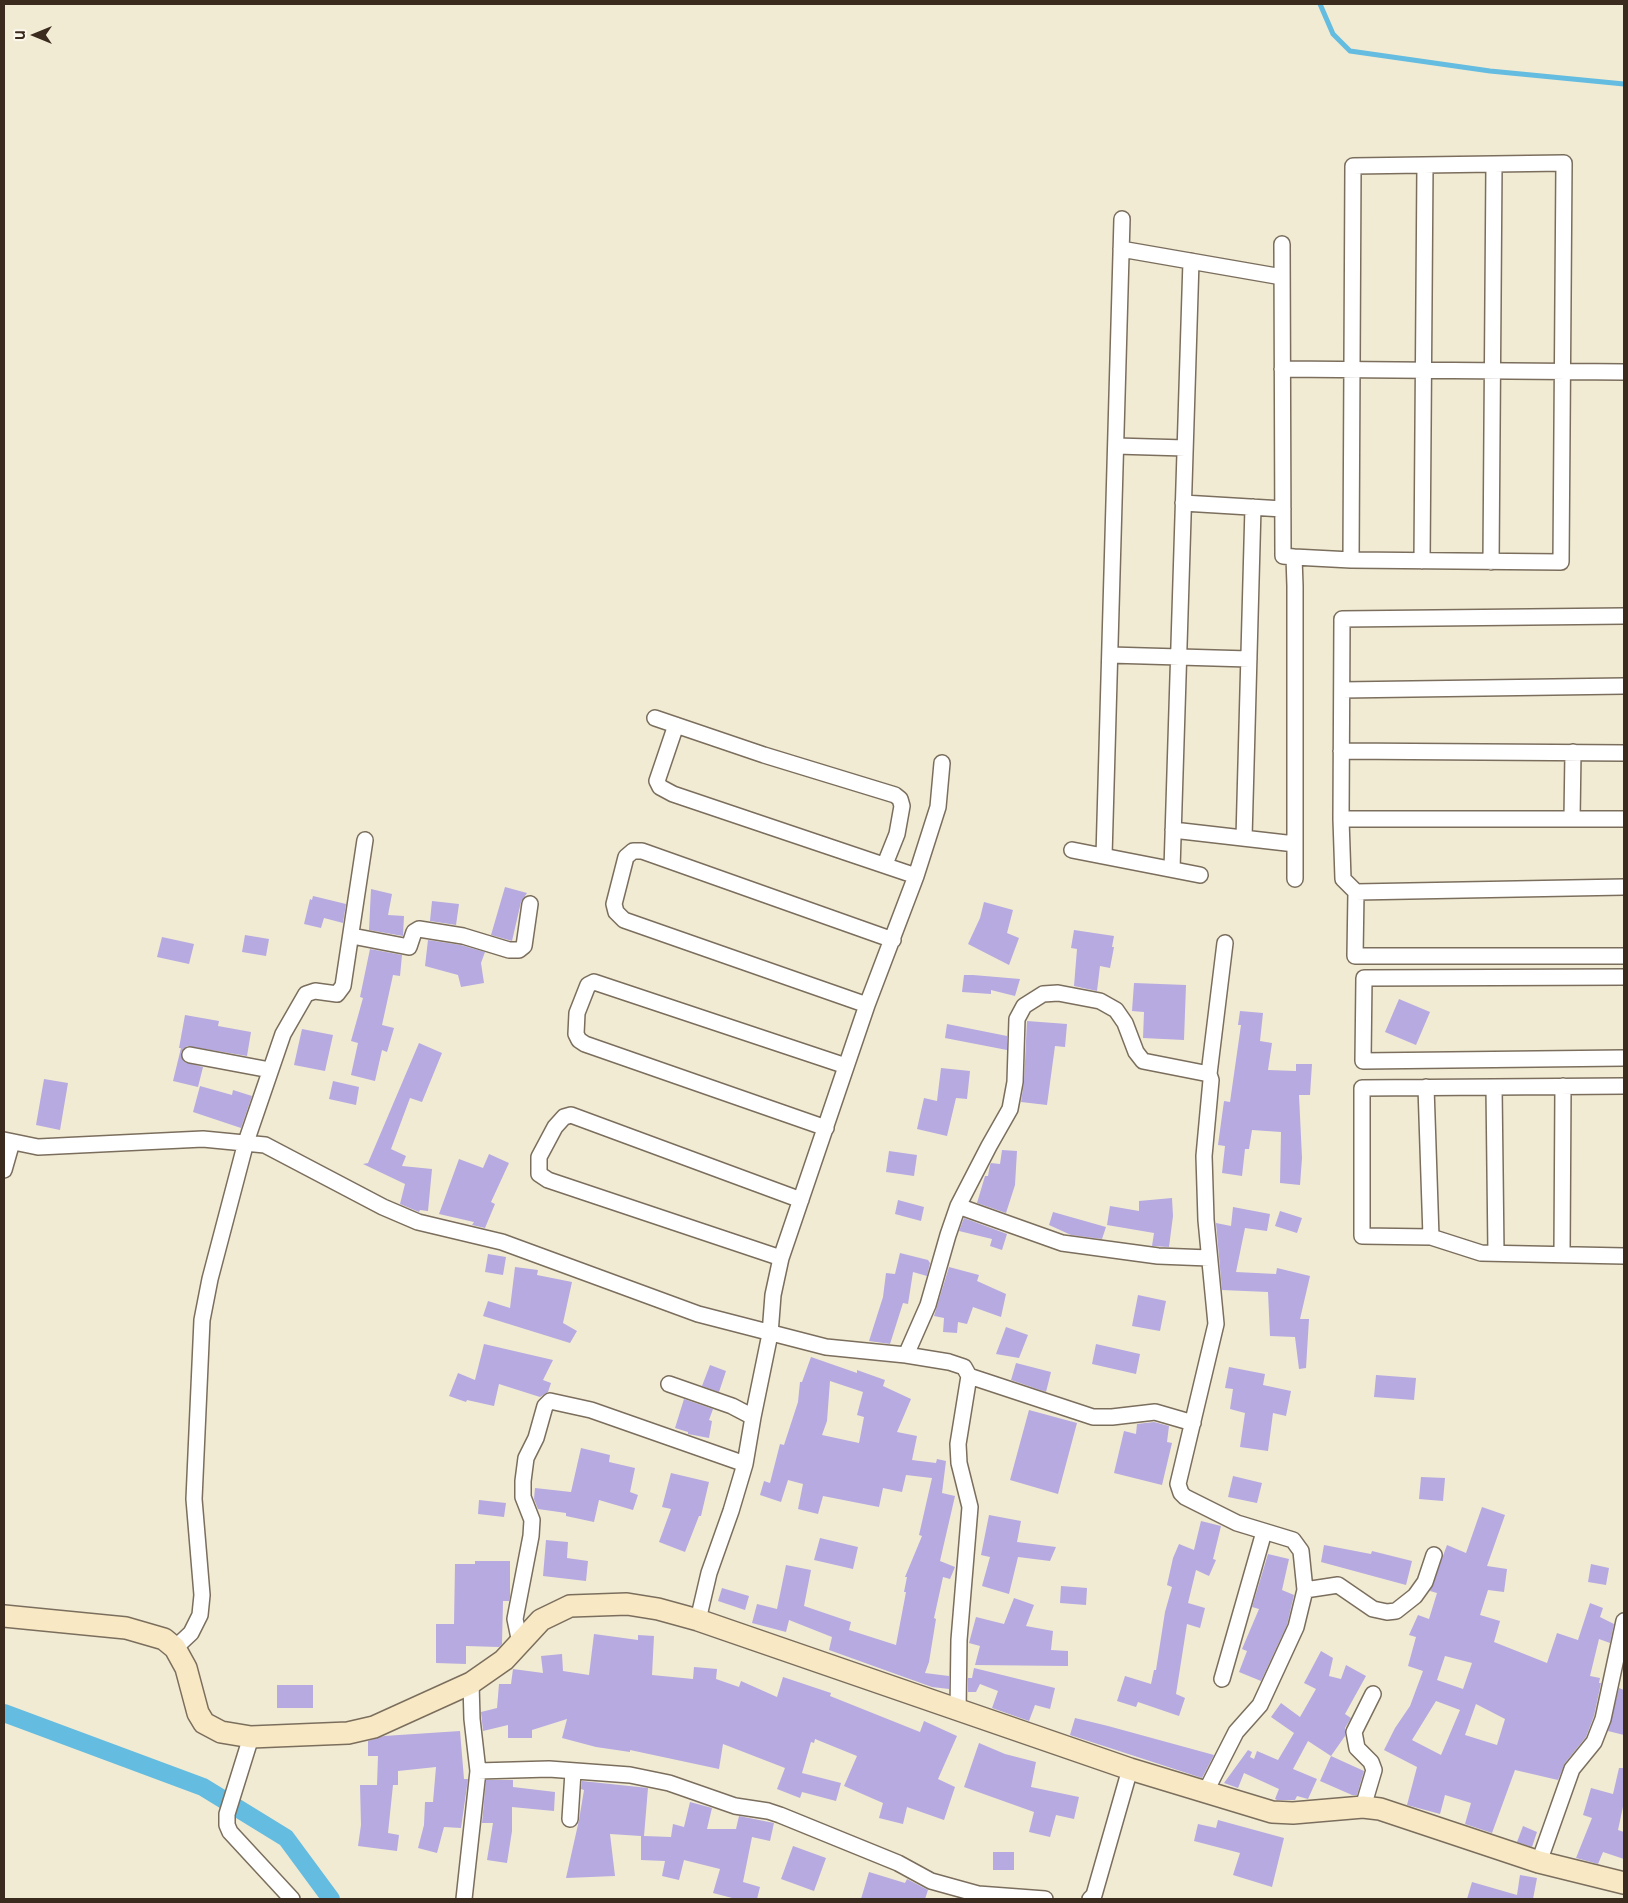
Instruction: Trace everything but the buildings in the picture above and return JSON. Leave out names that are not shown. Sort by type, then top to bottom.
[{"type":"main road","points":[[4,1616],[126,1628],[164,1639],[175,1648],[186,1668],[198,1712],[204,1723],[221,1732],[251,1737],[348,1733],[374,1727],[471,1683],[504,1660],[541,1620],[560,1609],[579,1604],[627,1604],[658,1609],[698,1620],[1130,1770],[1272,1812],[1293,1813],[1363,1807],[1380,1809],[1539,1862],[1624,1883]]},
{"type":"street","points":[[1282,244],[1282,556],[1350,560],[1561,562],[1564,163],[1353,166],[1350,560]]},
{"type":"street","points":[[1491,562],[1494,164]]},
{"type":"street","points":[[1422,561],[1425,165]]},
{"type":"street","points":[[1104,856],[1122,219]]},
{"type":"street","points":[[1121,249],[1282,277]]},
{"type":"street","points":[[1172,869],[1191,261]]},
{"type":"street","points":[[1282,369],[1624,372]]},
{"type":"street","points":[[1116,446],[1185,448]]},
{"type":"street","points":[[1183,503],[1282,509]]},
{"type":"street","points":[[1244,838],[1253,507]]},
{"type":"street","points":[[1294,557],[1295,879]]},
{"type":"street","points":[[1624,616],[1342,619],[1341,751],[1343,879],[1356,892],[1355,956],[1624,956]]},
{"type":"street","points":[[1110,656],[1249,659]]},
{"type":"street","points":[[1342,690],[1624,686]]},
{"type":"street","points":[[655,718],[895,795],[900,799],[902,806],[897,834],[885,864]]},
{"type":"street","points":[[676,725],[657,781],[660,787],[673,794],[916,876]]},
{"type":"street","points":[[1341,751],[1624,753]]},
{"type":"street","points":[[1572,819],[1573,752]]},
{"type":"street","points":[[698,1620],[709,1573],[732,1511],[745,1464],[770,1334],[773,1295],[781,1258],[867,1005],[916,876],[938,807],[942,763]]},
{"type":"street","points":[[1341,819],[1624,819]]},
{"type":"street","points":[[1173,830],[1295,844]]},
{"type":"street","points":[[175,1648],[191,1633],[200,1615],[202,1595],[194,1499],[202,1320],[210,1279],[246,1142],[283,1034],[306,994],[311,991],[333,994],[341,991],[352,936],[365,840]]},
{"type":"street","points":[[1072,850],[1200,874]]},
{"type":"street","points":[[867,1005],[624,920],[616,912],[614,904],[626,857],[633,851],[642,851],[893,940]]},
{"type":"street","points":[[1356,892],[1624,887]]},
{"type":"street","points":[[352,936],[409,946],[414,932],[419,929],[463,936],[509,950],[519,950],[524,946],[530,904]]},
{"type":"street","points":[[1206,1791],[1236,1732],[1260,1705],[1296,1627],[1305,1590],[1301,1551],[1293,1540],[1237,1523],[1185,1497],[1181,1493],[1178,1484],[1216,1324],[1209,1258],[1204,1156],[1211,1080],[1209,1074],[1225,943]]},
{"type":"street","points":[[1624,977],[1364,978],[1363,1061],[1624,1058]]},
{"type":"street","points":[[826,1128],[585,1044],[578,1040],[576,1034],[576,1013],[588,985],[594,982],[846,1066]]},
{"type":"street","points":[[906,1355],[928,1304],[958,1206],[988,1146],[1010,1109],[1015,1082],[1017,1019],[1024,1006],[1043,994],[1058,993],[1100,1002],[1116,1010],[1136,1052],[1143,1061],[1209,1074]]},
{"type":"street","points":[[190,1055],[270,1070]]},
{"type":"street","points":[[1562,1254],[1564,1086]]},
{"type":"street","points":[[1624,1086],[1362,1088],[1362,1236],[1431,1237],[1481,1253],[1624,1256]]},
{"type":"street","points":[[1426,1087],[1431,1237]]},
{"type":"street","points":[[1494,1087],[1496,1253]]},
{"type":"street","points":[[781,1258],[548,1180],[539,1174],[539,1157],[556,1127],[564,1117],[571,1115],[801,1200]]},
{"type":"street","points":[[4,1170],[8,1141],[38,1147],[203,1139],[266,1145],[384,1207],[418,1222],[502,1242],[698,1314],[826,1347],[906,1355],[949,1362],[964,1367],[969,1376],[958,1444],[959,1463],[970,1507],[959,1640],[958,1711]]},
{"type":"street","points":[[958,1206],[1062,1243],[1149,1255],[1209,1258]]},
{"type":"street","points":[[969,1376],[1093,1417],[1112,1418],[1155,1412],[1193,1423]]},
{"type":"street","points":[[669,1384],[732,1406],[753,1418]]},
{"type":"street","points":[[520,1643],[515,1619],[531,1536],[532,1520],[522,1497],[522,1481],[526,1458],[536,1438],[545,1406],[550,1401],[608,1416],[745,1464]]},
{"type":"street","points":[[1222,1679],[1264,1532]]},
{"type":"street","points":[[1305,1590],[1338,1585],[1373,1609],[1387,1612],[1396,1611],[1415,1596],[1425,1582],[1434,1556]]},
{"type":"street","points":[[1539,1862],[1572,1770],[1592,1746],[1603,1718],[1624,1621]]},
{"type":"street","points":[[464,1899],[478,1772],[472,1718],[471,1683]]},
{"type":"street","points":[[1363,1807],[1374,1770],[1371,1762],[1357,1748],[1354,1732],[1373,1694]]},
{"type":"street","points":[[251,1737],[226,1814],[230,1832],[292,1899]]},
{"type":"street","points":[[478,1772],[524,1769],[630,1775],[669,1783],[728,1804],[780,1815],[898,1863],[931,1881],[978,1894],[1045,1899]]},
{"type":"street","points":[[1090,1899],[1094,1895],[1130,1770]]},
{"type":"street","points":[[570,1819],[572,1772]]},
{"type":"waterway","points":[[1320,4],[1333,34],[1350,51],[1490,71],[1624,84]]},
{"type":"waterway","points":[[4,1713],[203,1787],[286,1838],[331,1899]]}]
